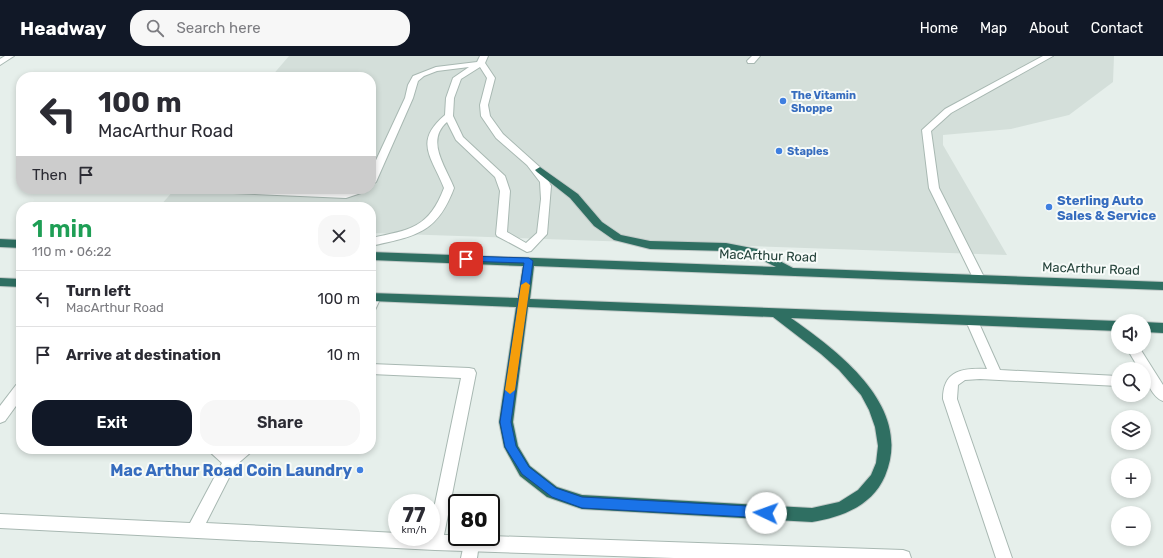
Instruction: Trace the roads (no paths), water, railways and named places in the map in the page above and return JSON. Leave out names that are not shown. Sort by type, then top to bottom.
[{"type":"highway","points":[[540,170],[574,196],[598,224],[618,238],[650,245],[726,247],[757,253],[793,272]]},
{"type":"highway","points":[[0,243],[16,244]]},
{"type":"highway","name":"MacArthur Road","points":[[376,256],[1163,286]]},
{"type":"highway","points":[[529,261],[506,422],[511,447],[526,471],[552,492],[582,502],[812,515],[843,508],[868,492],[881,472],[886,449],[883,426],[869,397],[852,375],[826,351],[776,313]]},
{"type":"highway","points":[[0,283],[16,283]]},
{"type":"highway","points":[[376,300],[523,303],[1111,327]]},
{"type":"highway","points":[[1151,327],[1163,328]]},
{"type":"lane","points":[[0,63],[10,56]]},
{"type":"lane","points":[[979,279],[934,188],[926,130],[948,111],[1049,56]]},
{"type":"lane","points":[[482,60],[457,78],[450,98],[449,116],[459,138],[500,176],[506,191],[501,234],[527,248]]},
{"type":"lane","points":[[482,60],[491,78],[484,105],[490,124],[501,137],[540,170],[546,184],[542,234],[527,248]]},
{"type":"lane","points":[[376,171],[409,98],[411,87],[415,78],[424,72],[482,60]]},
{"type":"lane","points":[[376,241],[418,229],[434,219],[444,203],[449,188],[433,153],[432,138],[436,127],[449,116]]},
{"type":"lane","points":[[323,194],[349,194]]},
{"type":"lane","points":[[527,248],[529,261]]},
{"type":"lane","points":[[972,321],[996,375]]},
{"type":"lane","points":[[376,369],[469,373],[440,517]]},
{"type":"lane","points":[[1004,558],[950,399],[948,390],[954,379],[971,374],[1111,381]]},
{"type":"lane","points":[[1151,383],[1163,396]]},
{"type":"lane","points":[[0,417],[16,396]]},
{"type":"lane","points":[[222,454],[230,461]]},
{"type":"lane","points":[[194,531],[230,461],[239,454]]},
{"type":"lane","points":[[0,521],[388,540]]},
{"type":"lane","points":[[440,543],[470,551],[903,558]]},
{"type":"place","name":"The Vitamin Shoppe","points":[[783,101]]},
{"type":"place","name":"Staples","points":[[779,151]]},
{"type":"place","name":"Sterling Auto Sales & Service","points":[[1049,207]]},
{"type":"place","name":"Mac Arthur Road Coin Laundry","points":[[360,470]]}]
